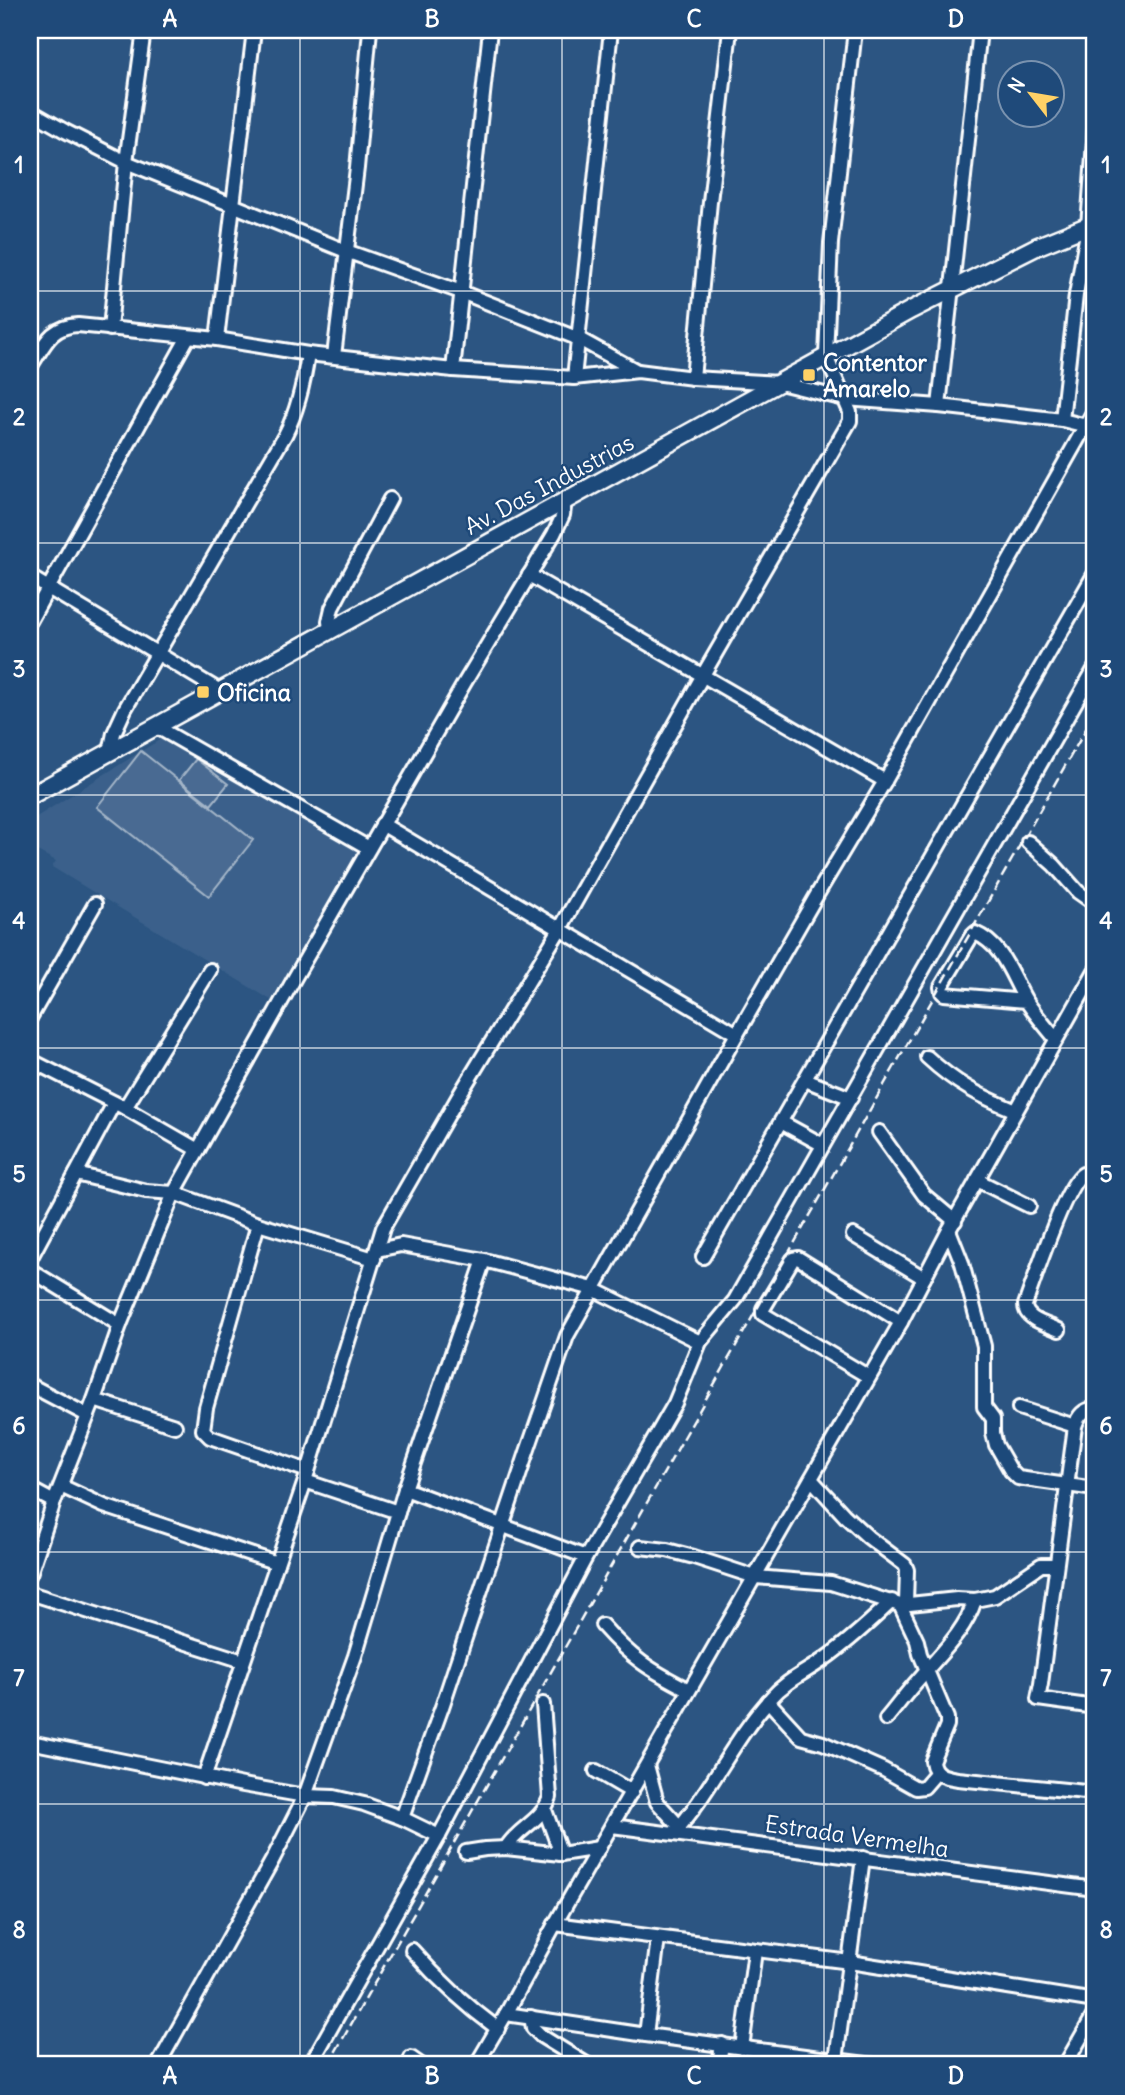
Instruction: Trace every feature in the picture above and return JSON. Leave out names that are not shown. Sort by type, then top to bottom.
[{"type":"main road","name":"Av. Das Industrias","points":[[30,796],[826,356],[1038,246],[1092,225]]},
{"type":"street","points":[[110,329],[126,162],[144,30]]},
{"type":"street","points":[[217,339],[254,30]]},
{"type":"street","points":[[334,356],[370,30]]},
{"type":"street","points":[[453,370],[490,30]]},
{"type":"street","points":[[574,378],[611,30]]},
{"type":"street","points":[[693,378],[730,30]]},
{"type":"street","points":[[204,1778],[307,1476],[383,1228],[560,929],[849,421],[850,412],[826,356],[831,243],[855,30]]},
{"type":"street","points":[[939,406],[980,30]]},
{"type":"street","points":[[30,111],[126,162],[346,251],[461,292],[579,339],[638,371]]},
{"type":"street","points":[[1062,420],[1076,295],[1092,225],[1095,127]]},
{"type":"street","points":[[30,367],[56,330],[66,326],[78,326],[217,339],[308,354],[453,370],[574,378],[638,371],[693,378],[780,383],[845,399],[1062,420],[1090,427]]},
{"type":"street","points":[[30,621],[188,337]]},
{"type":"street","points":[[110,752],[120,719],[291,423],[308,354]]},
{"type":"street","points":[[402,1818],[568,1336],[737,1034],[1090,427],[1095,409]]},
{"type":"street","points":[[330,630],[332,608],[390,499]]},
{"type":"street","points":[[30,1574],[120,1325],[174,1194],[382,824],[560,522],[565,501]]},
{"type":"street","points":[[703,1257],[1095,573]]},
{"type":"street","points":[[529,575],[885,781]]},
{"type":"street","points":[[30,577],[220,691]]},
{"type":"street","points":[[310,2065],[439,1836],[586,1557],[675,1403],[700,1342],[735,1300],[1095,668]]},
{"type":"street","points":[[157,727],[369,848]]},
{"type":"street","points":[[382,824],[737,1034]]},
{"type":"street","points":[[1028,842],[1054,865],[1078,892],[1095,904]]},
{"type":"street","points":[[30,1018],[95,904]]},
{"type":"street","points":[[1026,1001],[944,994],[941,987],[963,948],[975,933],[990,942],[1004,958],[1026,1001],[1056,1039]]},
{"type":"street","points":[[30,1259],[76,1174],[210,970]]},
{"type":"street","points":[[476,2065],[901,1322],[977,1180],[1095,971]]},
{"type":"street","points":[[927,1058],[974,1093],[1016,1111]]},
{"type":"street","points":[[30,1060],[198,1150]]},
{"type":"street","points":[[805,1080],[850,1098]]},
{"type":"street","points":[[781,1122],[823,1145]]},
{"type":"street","points":[[879,1132],[925,1195],[952,1226],[984,1346],[983,1403],[986,1413],[993,1419],[996,1445],[1011,1471],[1018,1478],[1095,1489]]},
{"type":"street","points":[[76,1174],[146,1191],[174,1194],[258,1224],[376,1254],[401,1245],[484,1260],[593,1289],[700,1342]]},
{"type":"street","points":[[1059,1330],[1026,1314],[1025,1305],[1064,1203],[1074,1184],[1083,1174],[1095,1179]]},
{"type":"street","points":[[977,1180],[1029,1206]]},
{"type":"street","points":[[258,1224],[202,1427],[204,1433],[398,1512]]},
{"type":"street","points":[[383,1228],[401,1245]]},
{"type":"street","points":[[853,1235],[924,1278]]},
{"type":"street","points":[[869,1377],[763,1314],[763,1309],[789,1262],[798,1258],[901,1322]]},
{"type":"street","points":[[158,2065],[267,1871],[305,1796],[355,1656],[405,1489],[484,1260]]},
{"type":"street","points":[[30,1270],[120,1325]]},
{"type":"street","points":[[30,1385],[88,1415]]},
{"type":"street","points":[[94,1400],[175,1426]]},
{"type":"street","points":[[1019,1408],[1074,1426]]},
{"type":"street","points":[[1095,1409],[1085,1410],[1074,1426],[1038,1699],[1095,1707]]},
{"type":"street","points":[[811,1479],[845,1516],[905,1565],[907,1570],[900,1603],[947,1718],[947,1725],[932,1761],[937,1772],[958,1779],[1095,1793]]},
{"type":"street","points":[[61,1486],[104,1506],[277,1563]]},
{"type":"street","points":[[30,1489],[54,1503]]},
{"type":"street","points":[[405,1489],[586,1557]]},
{"type":"street","points":[[640,1547],[694,1557],[755,1577],[831,1584],[900,1603],[975,1600],[995,1596],[1041,1564],[1056,1565]]},
{"type":"street","points":[[30,1593],[243,1661]]},
{"type":"street","points":[[886,1719],[950,1644],[966,1621],[975,1600]]},
{"type":"street","points":[[646,1765],[657,1802],[677,1830],[768,1700],[792,1679],[900,1603]]},
{"type":"street","points":[[602,1625],[636,1660],[654,1673],[689,1690]]},
{"type":"street","points":[[768,1700],[801,1737],[823,1743],[884,1770],[916,1788],[923,1787],[937,1772]]},
{"type":"street","points":[[506,1848],[512,1838],[545,1810],[550,1797],[543,1704]]},
{"type":"street","points":[[30,1742],[204,1778],[305,1796],[344,1799],[402,1818],[439,1836]]},
{"type":"street","points":[[596,1771],[632,1792]]},
{"type":"street","points":[[545,1810],[561,1854]]},
{"type":"street","name":"Estrada Vermelha","points":[[612,1826],[677,1830],[863,1858],[1095,1885]]},
{"type":"street","points":[[466,1852],[506,1848],[561,1854],[599,1848]]},
{"type":"street","points":[[836,2060],[863,1858]]},
{"type":"street","points":[[555,1924],[850,1962],[1095,2001]]},
{"type":"street","points":[[646,2035],[659,1938]]},
{"type":"street","points":[[412,1950],[456,1998],[498,2029]]},
{"type":"street","points":[[742,2048],[755,1951]]},
{"type":"street","points":[[1065,2065],[1095,2013]]},
{"type":"street","points":[[506,2014],[722,2044],[815,2061],[836,2060],[874,2065]]},
{"type":"street","points":[[531,2017],[533,2028],[541,2036],[588,2065]]},
{"type":"street","points":[[719,2065],[722,2044]]},
{"type":"shaded area","points":[[164,737],[358,849],[271,1000],[52,867],[56,861],[30,847],[30,821]]},
{"type":"shaded area","points":[[141,751],[253,840],[209,896],[97,807]]},
{"type":"shaded area","points":[[196,759],[228,784],[211,805],[179,780]]},
{"type":"shaded area","points":[[496,2051],[517,2065],[488,2065]]},
{"type":"railway","points":[[328,2065],[1095,713]]},
{"type":"place","name":"Contentor Amarelo","points":[[809,375]]},
{"type":"place","name":"Oficina","points":[[203,692]]}]
